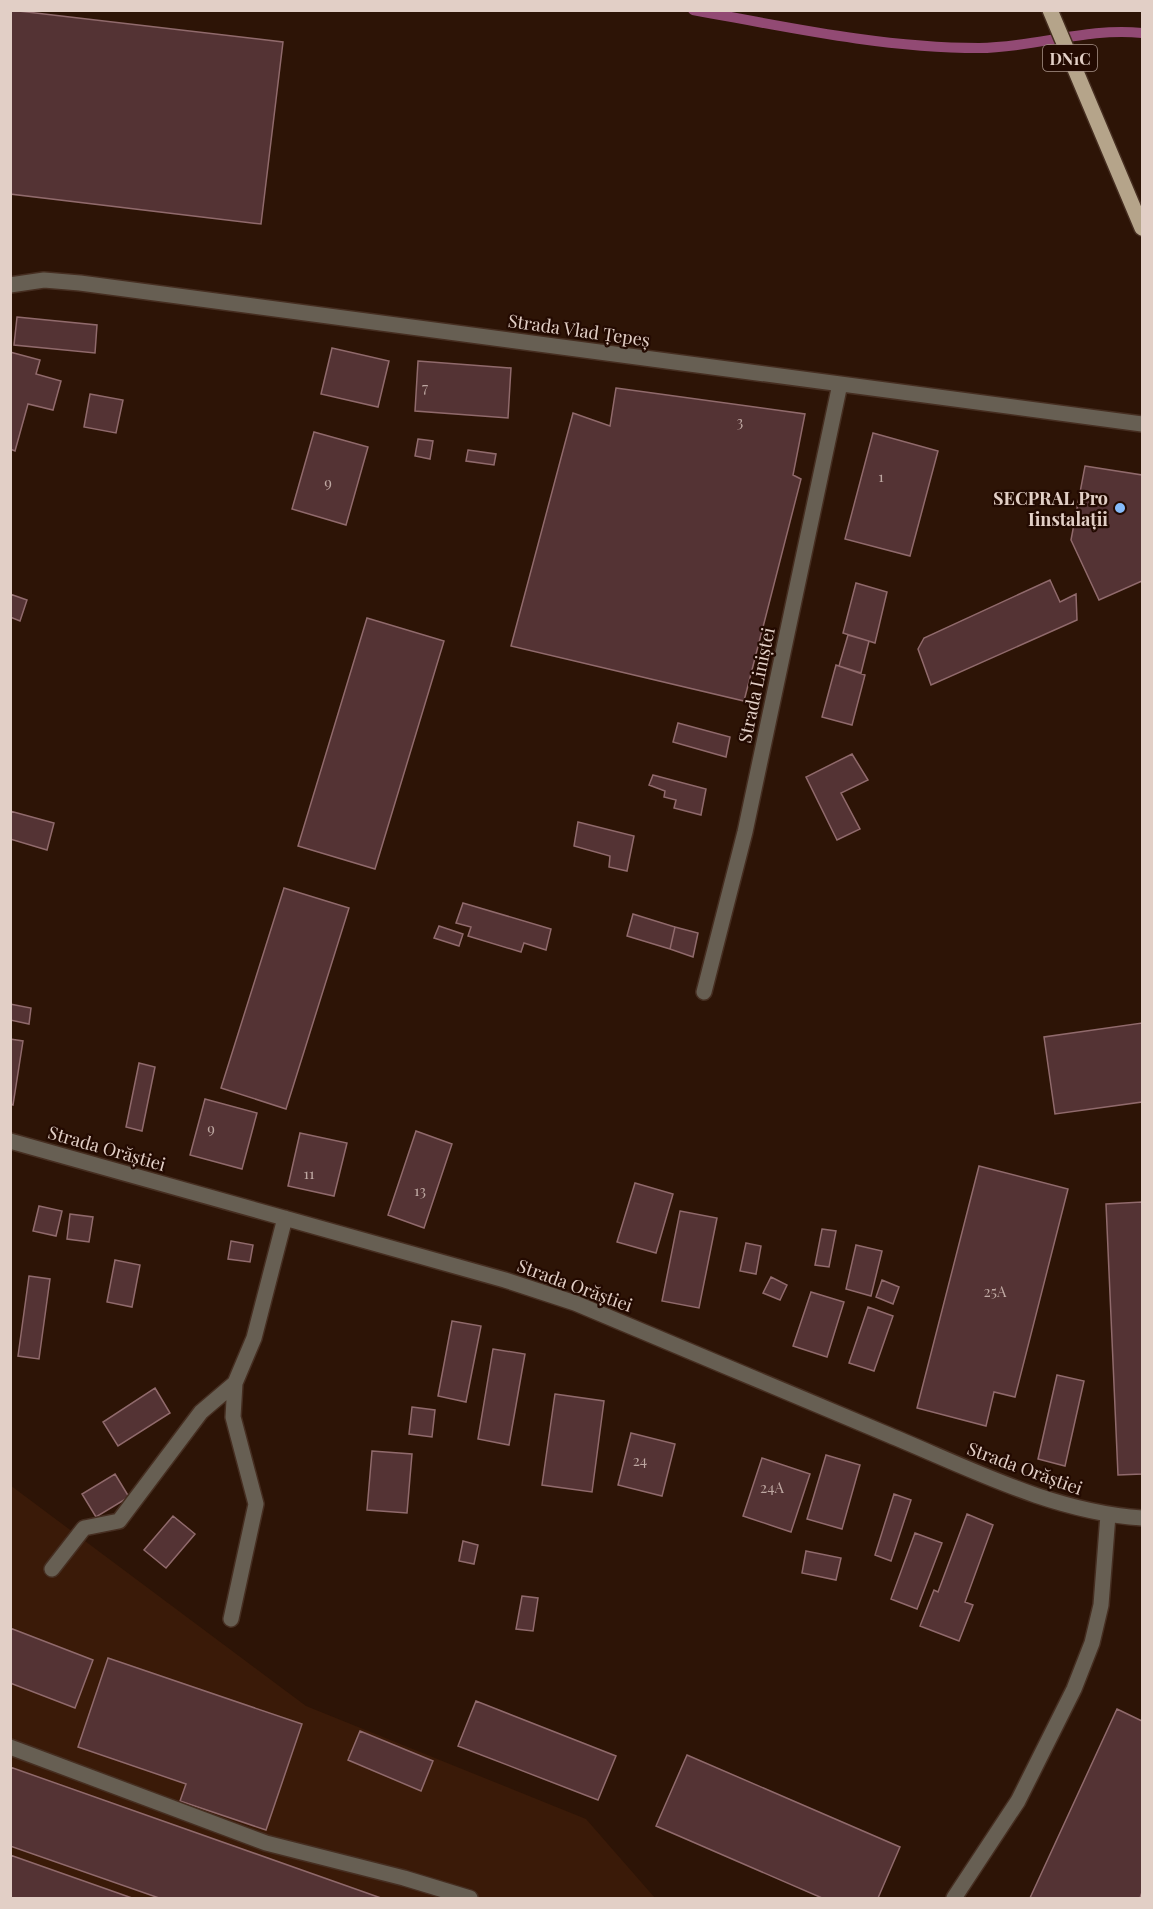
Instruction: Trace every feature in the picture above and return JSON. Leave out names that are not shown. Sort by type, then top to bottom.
[{"type":"main road","name":"DN1C","points":[[1050,10],[1143,228]]},
{"type":"street","name":"Strada Vlad Țepeș","points":[[10,285],[44,280],[80,283],[1143,424]]},
{"type":"street","name":"Strada Liniștei","points":[[704,992],[745,832],[840,384]]},
{"type":"street","name":"Strada Orăștiei","points":[[10,1141],[506,1280],[575,1303],[990,1477],[1068,1507],[1108,1515],[1143,1518]]},
{"type":"street","points":[[231,1619],[256,1504],[232,1417],[235,1383],[254,1338],[285,1218]]},
{"type":"street","points":[[52,1569],[84,1528],[119,1521],[201,1412],[235,1383]]},
{"type":"street","points":[[954,1899],[1018,1801],[1074,1689],[1092,1643],[1101,1605],[1108,1515]]},
{"type":"street","points":[[10,1747],[266,1843],[404,1878],[470,1899]]},
{"type":"shaded area","points":[[10,1485],[306,1706],[586,1819],[655,1898],[11,1898]]},
{"type":"building","points":[[10,10],[283,42],[261,224],[10,194]]},
{"type":"building","points":[[17,317],[97,325],[95,353],[14,345]]},
{"type":"building","points":[[332,348],[389,361],[378,407],[321,394]]},
{"type":"building","points":[[10,352],[40,360],[36,374],[61,381],[53,410],[28,404],[15,451],[10,449]]},
{"type":"building","points":[[418,361],[511,368],[508,418],[415,411]]},
{"type":"building","points":[[616,388],[805,414],[793,475],[801,479],[744,701],[511,646],[573,413],[610,426]]},
{"type":"building","points":[[90,394],[123,400],[116,433],[84,427]]},
{"type":"building","points":[[314,432],[368,447],[346,525],[292,509]]},
{"type":"building","points":[[873,433],[938,451],[910,556],[845,539]]},
{"type":"building","points":[[418,439],[433,441],[430,459],[415,456]]},
{"type":"building","points":[[468,450],[496,454],[494,465],[466,461]]},
{"type":"building","points":[[1085,466],[1142,475],[1142,581],[1099,600],[1071,540]]},
{"type":"building","points":[[1050,580],[1060,602],[1076,594],[1077,620],[931,685],[918,649],[924,638]]},
{"type":"building","points":[[856,583],[887,592],[875,643],[843,633]]},
{"type":"building","points":[[10,594],[27,600],[20,621],[10,617]]},
{"type":"building","points":[[367,618],[444,641],[375,869],[298,846]]},
{"type":"building","points":[[848,635],[869,641],[861,673],[839,666]]},
{"type":"building","points":[[836,665],[865,675],[852,725],[822,717]]},
{"type":"building","points":[[678,723],[730,737],[726,757],[673,742]]},
{"type":"building","points":[[852,754],[868,780],[841,793],[860,829],[837,840],[806,777]]},
{"type":"building","points":[[653,775],[706,789],[701,815],[674,808],[676,800],[664,797],[665,791],[649,785]]},
{"type":"building","points":[[10,811],[54,823],[47,850],[10,839]]},
{"type":"building","points":[[578,822],[634,836],[627,871],[609,867],[610,856],[574,846]]},
{"type":"building","points":[[284,888],[349,908],[286,1109],[221,1088]]},
{"type":"building","points":[[463,903],[551,929],[546,950],[524,943],[521,952],[468,936],[471,927],[456,923]]},
{"type":"building","points":[[633,914],[675,927],[670,949],[627,936]]},
{"type":"building","points":[[439,926],[463,934],[459,946],[434,938]]},
{"type":"building","points":[[675,927],[698,933],[693,957],[670,949]]},
{"type":"building","points":[[10,1004],[31,1008],[29,1024],[10,1020]]},
{"type":"building","points":[[1142,1023],[1142,1102],[1055,1114],[1044,1037]]},
{"type":"building","points":[[10,1039],[23,1041],[13,1105],[10,1104]]},
{"type":"building","points":[[139,1063],[155,1067],[142,1131],[126,1127]]},
{"type":"building","points":[[205,1099],[257,1113],[242,1169],[190,1155]]},
{"type":"building","points":[[416,1131],[452,1144],[424,1228],[388,1215]]},
{"type":"building","points":[[300,1133],[347,1143],[334,1196],[288,1186]]},
{"type":"building","points":[[979,1166],[1068,1189],[1015,1397],[994,1392],[986,1426],[917,1408]]},
{"type":"building","points":[[635,1183],[673,1194],[656,1253],[617,1242]]},
{"type":"building","points":[[1142,1202],[1142,1474],[1118,1475],[1106,1204]]},
{"type":"building","points":[[39,1206],[62,1211],[56,1236],[33,1231]]},
{"type":"building","points":[[680,1211],[717,1218],[699,1308],[662,1301]]},
{"type":"building","points":[[70,1214],[93,1217],[89,1242],[67,1239]]},
{"type":"building","points":[[822,1229],[836,1231],[829,1267],[815,1265]]},
{"type":"building","points":[[231,1241],[253,1245],[250,1262],[228,1259]]},
{"type":"building","points":[[746,1243],[761,1246],[756,1274],[740,1271]]},
{"type":"building","points":[[856,1245],[882,1251],[871,1296],[846,1289]]},
{"type":"building","points":[[115,1260],[140,1265],[132,1307],[107,1302]]},
{"type":"building","points":[[29,1276],[50,1279],[39,1359],[18,1356]]},
{"type":"building","points":[[771,1277],[787,1285],[780,1300],[763,1293]]},
{"type":"building","points":[[882,1280],[899,1287],[893,1304],[876,1297]]},
{"type":"building","points":[[811,1292],[844,1302],[827,1357],[793,1346]]},
{"type":"building","points":[[868,1307],[893,1316],[874,1371],[849,1363]]},
{"type":"building","points":[[452,1321],[481,1326],[466,1402],[438,1396]]},
{"type":"building","points":[[493,1349],[525,1354],[509,1445],[478,1439]]},
{"type":"building","points":[[1057,1375],[1084,1381],[1065,1466],[1038,1459]]},
{"type":"building","points":[[155,1388],[170,1413],[118,1446],[103,1422]]},
{"type":"building","points":[[555,1394],[604,1401],[592,1492],[542,1485]]},
{"type":"building","points":[[412,1407],[435,1410],[432,1437],[409,1434]]},
{"type":"building","points":[[631,1433],[675,1444],[662,1496],[618,1485]]},
{"type":"building","points":[[372,1451],[412,1454],[407,1513],[367,1510]]},
{"type":"building","points":[[826,1455],[860,1465],[842,1529],[807,1519]]},
{"type":"building","points":[[762,1458],[810,1474],[791,1532],[743,1516]]},
{"type":"building","points":[[115,1474],[129,1497],[96,1517],[82,1494]]},
{"type":"building","points":[[894,1494],[911,1500],[891,1561],[875,1555]]},
{"type":"building","points":[[967,1514],[993,1525],[965,1602],[973,1605],[959,1641],[920,1626],[934,1590],[938,1592]]},
{"type":"building","points":[[173,1516],[195,1534],[166,1568],[144,1550]]},
{"type":"building","points":[[915,1533],[942,1543],[917,1609],[891,1599]]},
{"type":"building","points":[[463,1541],[478,1545],[474,1564],[459,1561]]},
{"type":"building","points":[[806,1551],[841,1558],[836,1580],[802,1573]]},
{"type":"building","points":[[522,1596],[538,1598],[533,1631],[516,1629]]},
{"type":"building","points":[[10,1628],[93,1660],[75,1708],[10,1683]]},
{"type":"building","points":[[108,1658],[302,1724],[266,1830],[180,1801],[186,1784],[78,1747]]},
{"type":"building","points":[[476,1701],[616,1756],[598,1800],[458,1746]]},
{"type":"building","points":[[1117,1709],[1142,1721],[1142,1892],[1140,1898],[1030,1898]]},
{"type":"building","points":[[360,1731],[433,1761],[421,1791],[348,1760]]},
{"type":"building","points":[[687,1755],[900,1847],[878,1898],[822,1898],[656,1826]]},
{"type":"building","points":[[10,1767],[381,1898],[159,1898],[10,1846]]},
{"type":"building","points":[[10,1855],[132,1898],[10,1898]]},
{"type":"waterway","points":[[693,10],[835,35],[943,47],[1000,47],[1101,33],[1142,33]]},
{"type":"place","name":"SECPRAL Pro Iinstalații","points":[[1120,508]]}]
